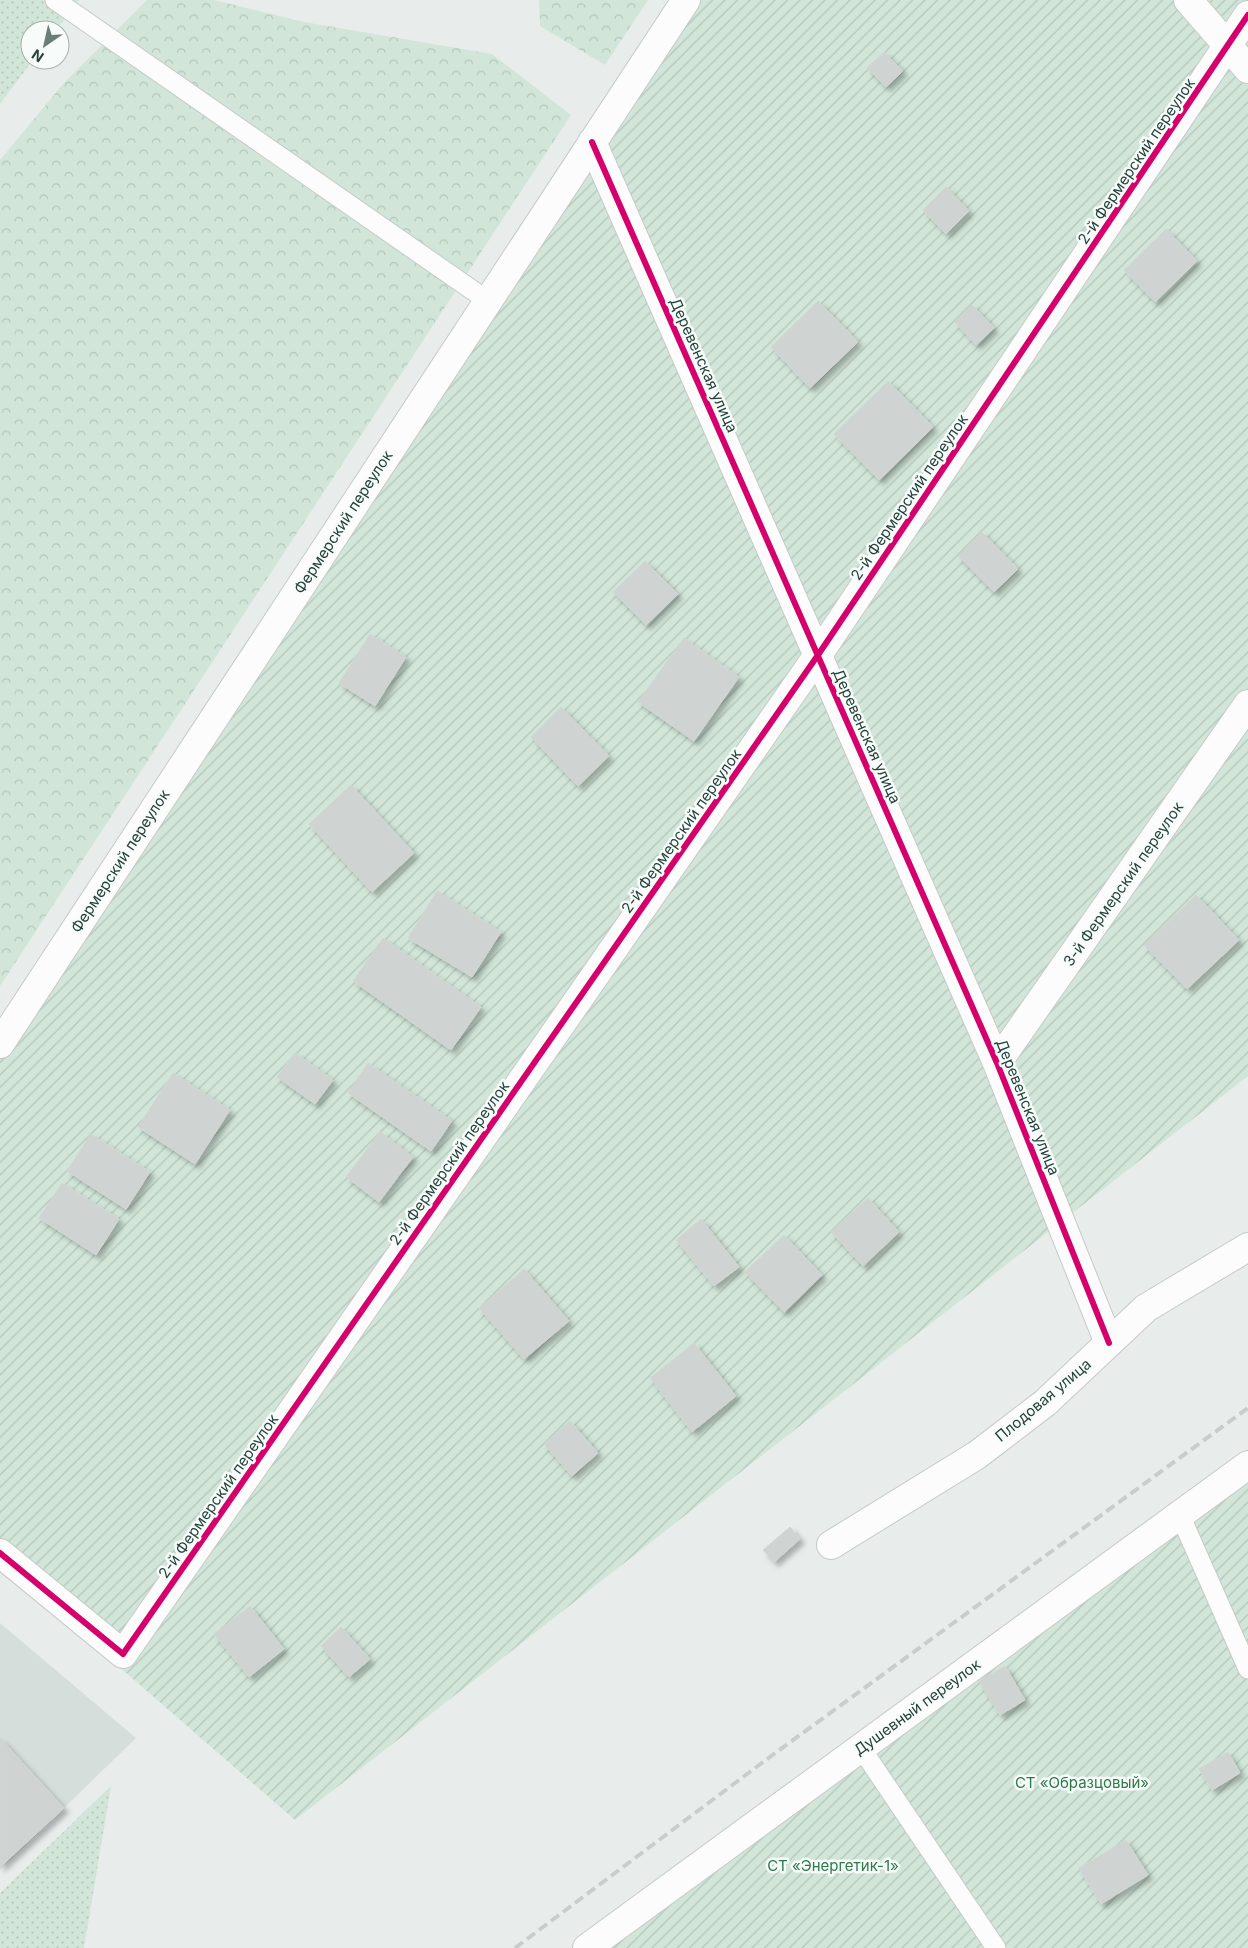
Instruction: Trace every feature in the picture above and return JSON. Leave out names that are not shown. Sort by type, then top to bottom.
[{"type":"street","name":"Фермерский переулок","points":[[0,1044],[686,0]]},
{"type":"street","points":[[1188,0],[1248,69]]},
{"type":"street","name":"2-й Фермерский переулок","points":[[0,1553],[124,1654],[818,655],[1248,15]]},
{"type":"street","name":"Деревенская улица","points":[[592,142],[997,1063],[1110,1343]]},
{"type":"street","name":"3-й Фермерский переулок","points":[[997,1063],[1248,704]]},
{"type":"street","name":"Плодовая улица","points":[[832,1545],[977,1455],[1045,1403],[1146,1308],[1248,1247]]},
{"type":"street","name":"Душевный переулок","points":[[587,1948],[1248,1465]]},
{"type":"lane","points":[[55,0],[488,301]]},
{"type":"lane","points":[[1180,1515],[1248,1670]]},
{"type":"lane","points":[[861,1748],[996,1948]]},
{"type":"shaded area","points":[[0,1623],[136,1738],[0,1870]]},
{"type":"green space","points":[[0,0],[79,0],[64,20],[20,20],[20,70],[26,70],[0,104]]},
{"type":"green space","points":[[147,0],[214,0],[304,22],[492,54],[571,115],[0,986],[0,160],[63,84]]},
{"type":"green space","points":[[539,0],[648,0],[605,65],[540,26]]},
{"type":"green space","points":[[688,0],[1248,0],[1248,1076],[295,1820],[0,1563],[0,1047]]},
{"type":"green space","name":"СТ «Образцовый»","points":[[1248,1451],[1248,1948],[597,1948],[661,1890]]},
{"type":"green space","points":[[111,1786],[84,1948],[0,1948],[0,1893]]},
{"type":"building","points":[[884,52],[903,71],[886,87],[867,68]]},
{"type":"building","points":[[946,187],[969,211],[946,234],[923,210]]},
{"type":"building","points":[[1166,229],[1197,261],[1155,302],[1124,270]]},
{"type":"building","points":[[818,301],[858,342],[810,388],[771,347]]},
{"type":"building","points":[[972,305],[994,328],[976,345],[955,322]]},
{"type":"building","points":[[888,381],[933,427],[879,480],[834,434]]},
{"type":"building","points":[[982,532],[1018,569],[994,592],[958,556]]},
{"type":"building","points":[[645,561],[678,594],[646,625],[613,592]]},
{"type":"building","points":[[370,634],[406,657],[375,706],[339,683]]},
{"type":"building","points":[[684,638],[739,677],[694,741],[638,702]]},
{"type":"building","points":[[561,707],[609,756],[578,786],[531,737]]},
{"type":"building","points":[[351,785],[414,853],[372,892],[309,824]]},
{"type":"building","points":[[437,891],[501,932],[472,977],[408,938]]},
{"type":"building","points":[[1196,895],[1239,940],[1187,989],[1144,945]]},
{"type":"building","points":[[383,938],[481,1007],[451,1050],[353,981]]},
{"type":"building","points":[[295,1053],[333,1080],[315,1104],[277,1077]]},
{"type":"building","points":[[368,1063],[452,1121],[431,1151],[348,1093]]},
{"type":"building","points":[[173,1073],[230,1110],[195,1164],[138,1127]]},
{"type":"building","points":[[380,1132],[413,1157],[379,1202],[346,1177]]},
{"type":"building","points":[[91,1134],[150,1172],[126,1209],[67,1171]]},
{"type":"building","points":[[62,1183],[119,1219],[96,1255],[39,1218]]},
{"type":"building","points":[[868,1198],[899,1232],[863,1266],[831,1232]]},
{"type":"building","points":[[701,1219],[739,1267],[714,1286],[676,1240]]},
{"type":"building","points":[[784,1235],[822,1275],[784,1312],[745,1272]]},
{"type":"building","points":[[524,1269],[569,1321],[524,1359],[479,1308]]},
{"type":"building","points":[[694,1343],[736,1396],[692,1432],[650,1378]]},
{"type":"building","points":[[570,1421],[598,1453],[572,1476],[544,1444]]},
{"type":"building","points":[[790,1527],[800,1539],[774,1562],[763,1550]]},
{"type":"building","points":[[250,1606],[284,1649],[249,1677],[214,1634]]},
{"type":"building","points":[[341,1627],[370,1659],[349,1677],[321,1646]]},
{"type":"building","points":[[1005,1666],[1025,1700],[1000,1715],[979,1681]]},
{"type":"building","points":[[0,1738],[64,1808],[0,1867]]},
{"type":"building","points":[[1228,1752],[1240,1773],[1212,1790],[1199,1769]]},
{"type":"building","points":[[1126,1840],[1148,1875],[1101,1904],[1079,1868]]},
{"type":"railway","points":[[515,1948],[763,1762],[1248,1408]]},
{"type":"cycle path","points":[[0,1553],[123,1654],[818,655],[1248,15]]},
{"type":"cycle path","points":[[592,142],[997,1063],[1109,1343]]},
{"type":"park label","name":"СТ «Энергетик-1»","points":[[833,1865]]}]
